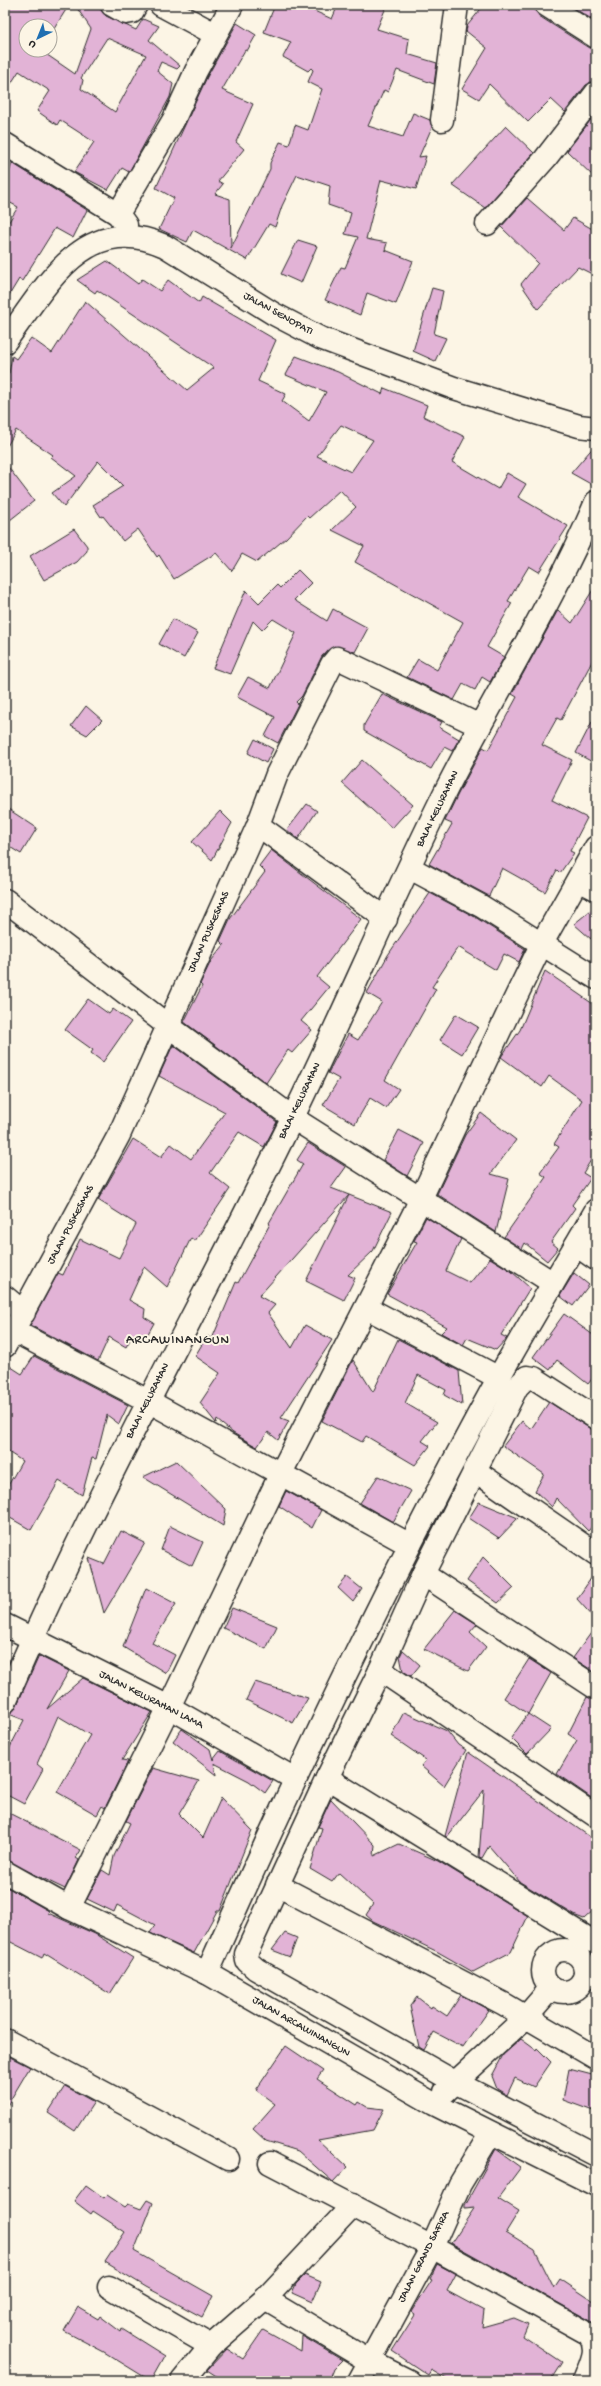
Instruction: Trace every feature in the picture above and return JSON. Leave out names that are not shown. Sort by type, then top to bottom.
[{"type":"street","points":[[112,5],[126,13],[132,12],[136,5]]},
{"type":"street","points":[[160,5],[215,34]]},
{"type":"street","points":[[118,214],[174,120],[215,34],[232,5]]},
{"type":"street","points":[[442,120],[457,5]]},
{"type":"street","points":[[546,5],[596,37]]},
{"type":"street","points":[[487,224],[545,159],[596,93]]},
{"type":"street","points":[[5,144],[118,214],[134,236]]},
{"type":"street","name":"JALAN SENOPATI","points":[[5,342],[55,275],[78,252],[122,236],[134,236],[165,246],[274,314],[320,338],[454,388],[579,426],[596,428]]},
{"type":"street","name":"BALAI KELURAHAN","points":[[5,1702],[32,1639],[148,1401],[293,1118],[446,790],[576,551],[596,502]]},
{"type":"street","name":"JALAN PUSKESMAS","points":[[9,1339],[118,1136],[258,825],[278,774],[326,674],[336,658],[480,726]]},
{"type":"street","points":[[258,825],[386,919]]},
{"type":"street","points":[[68,1908],[169,1707],[281,1473],[367,1308],[542,943],[587,885],[596,847]]},
{"type":"street","points":[[410,868],[475,902],[596,978]]},
{"type":"street","points":[[5,900],[167,1025],[293,1118],[553,1283]]},
{"type":"street","points":[[207,1973],[295,1779],[410,1545],[498,1378],[596,1210]]},
{"type":"street","points":[[576,1245],[596,1259]]},
{"type":"street","points":[[5,1297],[24,1313]]},
{"type":"street","points":[[367,1308],[498,1378]]},
{"type":"street","points":[[9,1339],[148,1401],[410,1545]]},
{"type":"street","points":[[596,1418],[534,1378],[527,1377],[518,1386],[474,1470],[423,1574],[380,1670],[327,1778],[246,1954],[250,1964],[455,2082],[596,2155]]},
{"type":"street","points":[[474,1470],[596,1554]]},
{"type":"street","points":[[423,1574],[596,1688]]},
{"type":"street","name":"JALAN KELURAHAN LAMA","points":[[5,1625],[169,1707],[295,1779]]},
{"type":"street","points":[[380,1670],[596,1816]]},
{"type":"street","points":[[327,1778],[589,1953]]},
{"type":"street","name":"JALAN ARCAWINANGUN","points":[[5,1872],[68,1908],[207,1973],[434,2104],[596,2186]]},
{"type":"street","points":[[277,1885],[504,2004],[525,2018],[596,2058]]},
{"type":"street","points":[[558,1950],[589,1953],[586,1972],[580,1986],[572,1991],[564,1993],[551,1988],[543,1975],[543,1968],[547,1958],[558,1950]]},
{"type":"street","points":[[434,2104],[455,2082],[525,2018],[551,1988]]},
{"type":"street","points":[[5,2040],[228,2159]]},
{"type":"street","name":"JALAN GRAND SAFIRA","points":[[359,2381],[432,2247],[460,2184],[491,2133]]},
{"type":"street","points":[[270,2163],[432,2247],[589,2334],[595,2343],[594,2354],[584,2381]]},
{"type":"street","points":[[186,2380],[211,2346],[265,2299],[352,2206]]},
{"type":"street","points":[[109,2287],[211,2346]]},
{"type":"street","points":[[265,2299],[369,2361],[409,2381]]},
{"type":"building","points":[[5,5],[69,5],[58,22],[58,18],[18,18],[18,58],[52,58],[75,74],[91,29],[75,5],[97,5],[106,16],[136,30],[143,19],[159,26],[149,40],[180,66],[177,69],[161,62],[157,71],[173,84],[170,97],[129,172],[122,168],[108,190],[74,172],[94,142],[60,120],[57,125],[37,111],[50,91],[19,71],[5,93]],"holes":[[[107,38],[146,55],[115,112],[81,89],[83,80],[81,78]]]},
{"type":"building","points":[[275,5],[301,5],[332,19],[338,5],[387,5],[377,29],[409,39],[407,54],[437,63],[434,84],[397,70],[388,92],[384,90],[368,126],[403,137],[413,113],[430,120],[432,127],[419,157],[426,156],[416,189],[381,180],[366,239],[387,243],[385,250],[413,261],[396,304],[367,293],[360,315],[325,300],[341,267],[345,268],[358,237],[345,234],[351,213],[328,205],[330,186],[297,175],[282,206],[275,227],[269,224],[247,260],[193,230],[187,242],[159,229],[174,198],[156,188],[207,77],[237,23],[256,35],[247,51],[245,50],[222,90],[253,104],[236,142],[244,149],[218,181],[223,184],[215,194],[230,199],[231,248],[270,169],[270,163],[280,142],[289,145],[295,125],[308,130],[322,89],[308,82],[313,70],[311,68],[308,71],[283,57],[291,42],[264,32]]},
{"type":"building","points":[[484,5],[534,5],[539,16],[589,48],[596,49],[596,81],[586,85],[565,112],[551,99],[528,122],[489,84],[479,99],[462,89],[487,48],[466,31],[467,26]]},
{"type":"building","points":[[569,5],[596,5],[596,14],[593,20]]},
{"type":"building","points":[[596,113],[596,179],[567,151]]},
{"type":"building","points":[[506,126],[534,153],[485,208],[452,185]]},
{"type":"building","points":[[12,163],[87,210],[73,238],[55,228],[22,281],[19,279],[5,302],[5,228],[18,207],[5,200],[5,185]]},
{"type":"building","points":[[527,198],[564,230],[573,218],[596,231],[596,276],[578,267],[538,309],[521,284],[538,263],[501,227]]},
{"type":"building","points":[[298,240],[317,246],[301,283],[281,274]]},
{"type":"building","points":[[107,261],[138,284],[142,279],[160,291],[168,280],[199,303],[202,297],[276,340],[258,381],[286,394],[282,401],[309,421],[326,392],[286,375],[296,356],[338,372],[382,394],[384,388],[427,405],[423,416],[465,437],[452,462],[498,489],[507,473],[526,484],[518,497],[568,526],[539,572],[529,566],[508,601],[512,603],[487,647],[504,657],[490,682],[482,677],[475,690],[463,684],[454,700],[407,677],[418,659],[437,670],[463,622],[355,562],[364,546],[332,530],[356,507],[340,490],[309,518],[307,516],[286,538],[257,562],[242,554],[232,571],[216,553],[174,579],[159,555],[157,557],[138,529],[123,541],[103,516],[101,517],[93,505],[123,486],[98,461],[64,507],[52,493],[76,476],[51,457],[53,455],[16,430],[5,450],[5,376],[9,373],[12,356],[16,359],[31,338],[52,353],[85,301],[187,390],[214,368],[97,290],[95,293],[77,280]],"holes":[[[341,425],[373,440],[351,472],[317,456]]]},
{"type":"building","points":[[432,288],[443,291],[434,334],[446,338],[435,361],[413,351]]},
{"type":"building","points":[[596,444],[596,487],[571,473]]},
{"type":"building","points":[[5,463],[34,501],[5,524]]},
{"type":"building","points":[[74,529],[87,546],[87,551],[77,562],[44,580],[30,556]]},
{"type":"building","points":[[298,570],[311,583],[294,600],[327,621],[333,609],[368,628],[355,652],[334,646],[322,656],[302,696],[296,702],[298,704],[278,743],[265,736],[275,717],[237,697],[248,677],[270,688],[296,633],[273,619],[262,630],[253,621],[230,674],[213,668],[246,590],[259,603],[277,585],[280,588]]},
{"type":"building","points":[[596,585],[596,654],[561,720],[557,718],[542,745],[572,760],[552,800],[587,818],[570,851],[574,853],[560,873],[557,870],[545,892],[502,868],[489,896],[429,864],[452,824],[445,821],[458,794],[483,747],[488,750],[517,697],[512,694],[558,610],[572,623]]},
{"type":"building","points":[[173,619],[198,633],[184,658],[159,644]]},
{"type":"building","points":[[382,694],[442,722],[439,727],[459,739],[452,751],[444,747],[431,769],[364,731],[364,725]]},
{"type":"building","points":[[86,706],[102,720],[87,735],[71,726]]},
{"type":"building","points":[[596,714],[596,764],[576,753]]},
{"type":"building","points":[[255,739],[273,749],[266,763],[248,753]]},
{"type":"building","points":[[362,760],[413,805],[392,828],[342,783]]},
{"type":"building","points":[[307,804],[317,811],[298,839],[287,830]]},
{"type":"building","points":[[5,807],[37,828],[21,854],[5,844]]},
{"type":"building","points":[[220,811],[232,823],[212,860],[192,842]]},
{"type":"building","points":[[271,850],[361,919],[317,977],[329,987],[301,1021],[312,1030],[292,1053],[288,1050],[266,1083],[184,1022],[202,986],[200,984],[211,961],[224,945],[220,941],[230,919],[265,872],[259,866]]},
{"type":"building","points":[[430,893],[475,917],[525,949],[519,962],[504,954],[496,970],[458,947],[432,987],[436,989],[385,1080],[399,1089],[386,1108],[370,1098],[355,1124],[323,1105],[339,1079],[328,1073],[348,1034],[358,1040],[382,1002],[367,993],[388,955]]},
{"type":"building","points":[[596,906],[596,929],[591,939],[574,924]]},
{"type":"building","points":[[545,971],[596,1006],[596,1152],[583,1173],[591,1178],[572,1205],[575,1208],[551,1242],[558,1248],[547,1261],[525,1243],[522,1249],[504,1237],[546,1177],[540,1173],[559,1147],[554,1144],[582,1100],[549,1076],[542,1087],[501,1057],[520,1030]]},
{"type":"building","points":[[88,999],[109,1014],[113,1009],[131,1022],[103,1062],[91,1053],[93,1050],[65,1030]]},
{"type":"building","points":[[456,1014],[478,1027],[462,1054],[440,1040]]},
{"type":"building","points":[[173,1045],[277,1122],[264,1147],[239,1132],[210,1173],[230,1189],[195,1241],[191,1238],[167,1287],[144,1267],[129,1300],[145,1309],[144,1317],[154,1323],[145,1339],[132,1336],[126,1347],[109,1337],[98,1361],[30,1325],[58,1273],[63,1275],[80,1239],[119,1258],[136,1224],[98,1200],[133,1139],[161,1157],[171,1144],[191,1159],[225,1112],[159,1076]]},
{"type":"building","points":[[481,1113],[516,1140],[491,1174],[509,1179],[496,1232],[437,1194],[465,1135]]},
{"type":"building","points":[[399,1130],[424,1143],[407,1176],[383,1160]]},
{"type":"building","points":[[308,1143],[346,1167],[331,1188],[349,1195],[259,1296],[275,1305],[268,1313],[292,1348],[305,1325],[332,1340],[281,1418],[289,1421],[278,1440],[268,1432],[257,1447],[233,1433],[217,1420],[216,1423],[200,1403],[220,1373],[195,1356],[207,1336],[212,1339],[236,1282],[238,1283],[270,1224],[269,1223],[303,1164],[297,1160]]},
{"type":"building","points":[[349,1195],[392,1212],[373,1251],[348,1275],[355,1278],[344,1300],[306,1281]]},
{"type":"building","points":[[426,1217],[461,1239],[446,1271],[470,1283],[490,1258],[511,1271],[530,1288],[501,1335],[507,1338],[496,1350],[467,1338],[463,1345],[441,1333],[447,1327],[387,1294],[417,1242],[414,1241]]},
{"type":"building","points":[[574,1273],[589,1285],[573,1306],[560,1296]]},
{"type":"building","points":[[564,1314],[596,1337],[596,1374],[588,1384],[557,1360],[550,1370],[533,1357]]},
{"type":"building","points":[[398,1339],[459,1371],[462,1405],[444,1395],[446,1390],[418,1375],[405,1403],[437,1422],[422,1441],[430,1446],[415,1465],[366,1436],[362,1442],[322,1421],[353,1360],[373,1392]]},
{"type":"building","points":[[34,1356],[128,1405],[119,1424],[107,1415],[96,1459],[92,1458],[82,1495],[59,1481],[31,1530],[5,1515],[5,1491],[22,1461],[5,1450],[5,1363],[22,1374]]},
{"type":"building","points":[[549,1402],[589,1428],[596,1430],[596,1522],[588,1531],[556,1498],[552,1507],[535,1491],[544,1474],[503,1446],[522,1421],[531,1429]]},
{"type":"building","points":[[176,1461],[226,1509],[223,1526],[143,1477]]},
{"type":"building","points":[[378,1476],[411,1491],[393,1522],[360,1503]]},
{"type":"building","points":[[286,1491],[321,1510],[312,1528],[279,1506]]},
{"type":"building","points":[[479,1502],[518,1518],[499,1538],[469,1518]]},
{"type":"building","points":[[170,1526],[203,1542],[192,1566],[161,1550]]},
{"type":"building","points":[[121,1531],[145,1543],[104,1613],[89,1558],[104,1564]]},
{"type":"building","points":[[483,1557],[514,1588],[498,1603],[467,1581]]},
{"type":"building","points":[[596,1571],[596,1620],[577,1599]]},
{"type":"building","points":[[347,1577],[362,1589],[353,1602],[338,1588]]},
{"type":"building","points":[[146,1588],[176,1604],[152,1643],[175,1655],[166,1673],[123,1647]]},
{"type":"building","points":[[232,1608],[277,1626],[266,1649],[223,1628]]},
{"type":"building","points":[[455,1610],[477,1624],[470,1632],[486,1647],[468,1671],[424,1649]]},
{"type":"building","points":[[596,1626],[596,1673],[573,1658]]},
{"type":"building","points":[[403,1650],[420,1665],[411,1676],[403,1671],[400,1656]]},
{"type":"building","points":[[39,1656],[69,1671],[47,1709],[83,1678],[152,1712],[122,1760],[128,1761],[105,1808],[102,1806],[97,1815],[57,1792],[90,1735],[58,1716],[37,1764],[43,1769],[24,1804],[5,1794],[5,1757],[24,1720],[9,1714],[16,1707]]},
{"type":"building","points":[[529,1659],[551,1673],[528,1714],[504,1698]]},
{"type":"building","points":[[255,1682],[308,1698],[293,1723],[246,1700]]},
{"type":"building","points":[[587,1697],[596,1700],[596,1801],[557,1774],[577,1740],[568,1734]]},
{"type":"building","points":[[404,1712],[447,1731],[458,1745],[466,1750],[444,1786],[421,1766],[426,1760],[391,1736]]},
{"type":"building","points":[[528,1714],[551,1729],[527,1754],[511,1738]]},
{"type":"building","points":[[182,1729],[210,1749],[213,1760],[220,1751],[273,1781],[265,1793],[249,1781],[214,1763],[216,1775],[173,1741]]},
{"type":"building","points":[[468,1752],[596,1841],[596,1908],[584,1919],[576,1916],[520,1882],[489,1846],[482,1858],[479,1857],[484,1790],[447,1837],[445,1836]]},
{"type":"building","points":[[153,1768],[199,1781],[179,1814],[203,1838],[221,1798],[252,1830],[220,1911],[217,1911],[194,1953],[150,1933],[155,1925],[117,1905],[114,1912],[87,1899],[102,1870],[110,1875],[114,1856],[130,1823],[126,1821]]},
{"type":"building","points":[[331,1799],[375,1845],[374,1856],[399,1844],[438,1861],[528,1916],[511,1952],[473,1972],[438,1952],[373,1921],[366,1915],[373,1904],[339,1873],[332,1882],[310,1869],[322,1828],[318,1827]]},
{"type":"building","points":[[5,1811],[81,1850],[76,1858],[79,1860],[65,1889],[5,1860]]},
{"type":"building","points":[[5,1886],[49,1911],[48,1913],[95,1934],[133,1958],[110,1994],[44,1953],[42,1958],[5,1939]]},
{"type":"building","points":[[285,1933],[297,1938],[290,1957],[272,1950]]},
{"type":"building","points":[[461,1995],[489,2010],[463,2047],[434,2032],[424,2050],[419,2047],[410,2006],[417,1997],[431,2008],[432,2006],[447,2016]]},
{"type":"building","points":[[521,2039],[536,2050],[537,2048],[551,2062],[534,2087],[515,2078],[507,2095],[497,2089],[492,2076],[503,2055]]},
{"type":"building","points":[[286,2046],[323,2071],[317,2079],[357,2105],[359,2102],[367,2107],[384,2109],[373,2130],[318,2140],[347,2167],[333,2182],[298,2151],[266,2141],[253,2129],[275,2104],[256,2090]]},
{"type":"building","points":[[8,2056],[30,2067],[5,2109],[5,2062]]},
{"type":"building","points":[[569,2069],[596,2076],[596,2112],[563,2100]]},
{"type":"building","points":[[65,2086],[94,2102],[75,2131],[48,2113]]},
{"type":"building","points":[[496,2149],[521,2167],[498,2198],[519,2211],[506,2232],[535,2250],[554,2288],[560,2279],[596,2303],[596,2324],[451,2243],[475,2207],[465,2208],[465,2205]]},
{"type":"building","points":[[86,2185],[104,2198],[107,2195],[125,2207],[128,2204],[141,2209],[147,2200],[153,2203],[134,2251],[213,2296],[202,2317],[146,2287],[105,2262],[125,2232],[93,2211],[91,2214],[74,2201]]},
{"type":"building","points":[[437,2264],[456,2274],[447,2291],[484,2311],[482,2327],[514,2318],[528,2324],[523,2336],[562,2362],[550,2381],[450,2381],[431,2370],[428,2375],[392,2351],[415,2315],[411,2312],[432,2280],[430,2279]]},
{"type":"building","points":[[305,2275],[321,2282],[312,2302],[292,2293],[296,2284]]},
{"type":"building","points":[[78,2307],[98,2319],[100,2316],[121,2332],[122,2329],[165,2356],[151,2381],[104,2352],[64,2331]]},
{"type":"building","points":[[263,2330],[301,2351],[302,2336],[342,2360],[334,2368],[329,2381],[224,2381],[207,2370],[227,2349],[243,2359]]},
{"type":"district","name":"ARCAWINANGUN","points":[[178,1340]]}]
